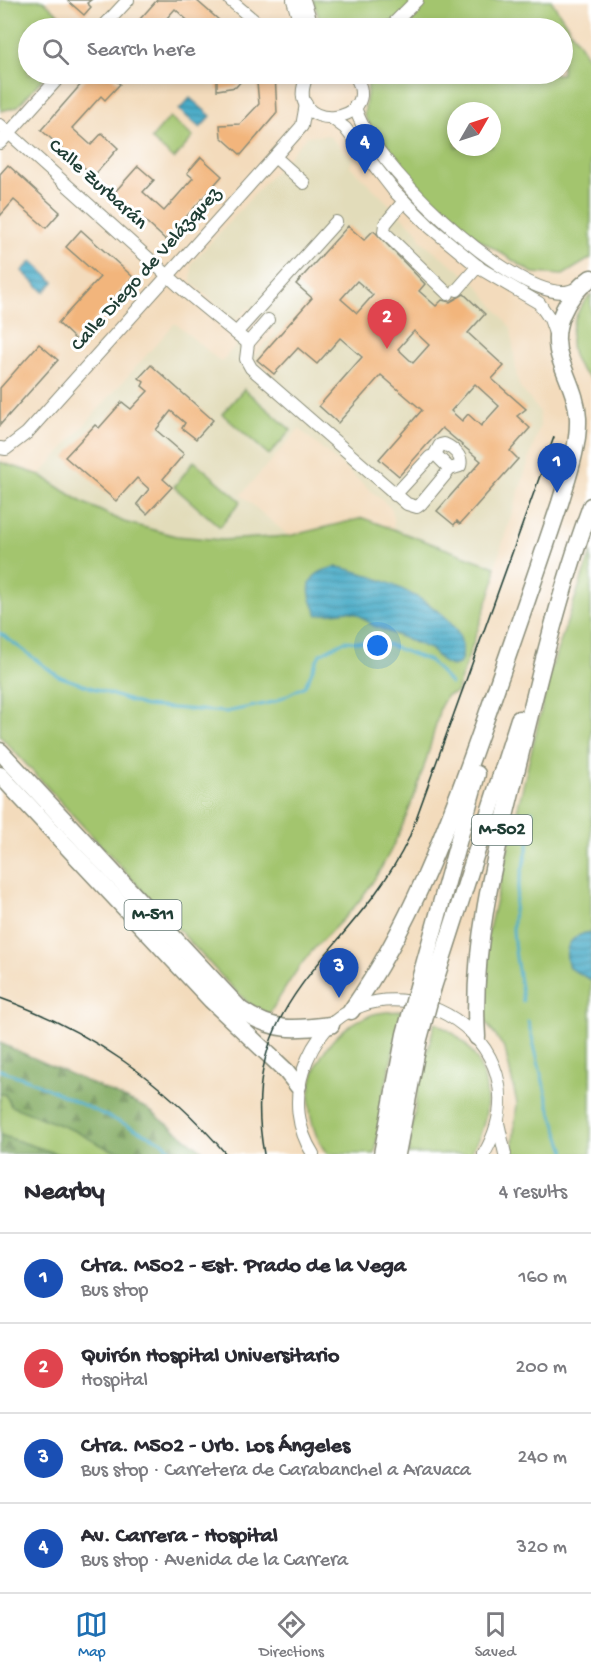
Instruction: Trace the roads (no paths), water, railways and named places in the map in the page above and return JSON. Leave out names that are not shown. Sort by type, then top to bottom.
[{"type":"highway","name":"M-502","points":[[351,1011],[376,976],[402,927],[447,826],[510,652],[570,467],[578,420],[577,402],[569,377],[560,361],[556,338],[562,310],[577,288],[591,278]]},
{"type":"highway","name":"M-502","points":[[569,377],[591,397]]},
{"type":"highway","name":"M-502","points":[[382,1154],[405,1034],[426,985],[552,628],[591,506]]},
{"type":"highway","name":"M-502","points":[[477,1037],[476,979],[496,853],[552,628]]},
{"type":"highway","name":"M-502","points":[[397,1154],[419,1039],[426,985],[510,652]]},
{"type":"highway","name":"M-511","points":[[0,751],[241,1010],[260,1023],[283,1029],[331,1025]]},
{"type":"highway","name":"M-511","points":[[0,775],[211,1000],[286,1071],[298,1086]]},
{"type":"street","points":[[111,18],[128,0]]},
{"type":"street","points":[[230,0],[251,18]]},
{"type":"street","points":[[293,0],[298,18]]},
{"type":"street","points":[[304,0],[310,18]]},
{"type":"street","points":[[399,18],[417,0]]},
{"type":"street","points":[[0,143],[4,129],[51,84]]},
{"type":"street","points":[[305,84],[306,104],[318,116],[333,119],[343,117],[355,106],[360,91],[358,84]]},
{"type":"street","name":"Calle Diego de Velázquez","points":[[0,448],[6,449],[27,433],[275,157],[302,126],[306,104]]},
{"type":"street","points":[[355,106],[362,128],[369,139],[405,182],[455,230],[488,256],[526,279],[556,291],[564,292],[577,288]]},
{"type":"street","points":[[333,119],[345,128],[404,201],[430,226],[478,266],[539,303],[550,319],[556,338]]},
{"type":"street","name":"Calle Zurbarán","points":[[4,129],[248,344]]},
{"type":"street","points":[[275,157],[304,183]]},
{"type":"street","points":[[404,201],[385,224],[384,232],[452,292],[478,266]]},
{"type":"street","points":[[236,333],[336,222]]},
{"type":"street","points":[[268,320],[248,344],[246,359],[251,368],[395,495],[407,504],[419,506],[450,469]]},
{"type":"street","points":[[395,495],[430,457]]},
{"type":"street","points":[[313,1154],[301,1128],[298,1086],[309,1053],[331,1025],[351,1011],[378,1001],[414,1001],[432,1005],[456,1018],[477,1037],[490,1059],[498,1084],[497,1121],[505,1154]]},
{"type":"street","points":[[484,1154],[497,1121]]},
{"type":"water","points":[[190,98],[211,116],[200,128],[179,110]]},
{"type":"water","points":[[32,261],[54,282],[44,292],[22,271]]},
{"type":"water","points":[[337,567],[374,577],[397,587],[440,613],[455,629],[462,646],[459,664],[452,666],[444,663],[430,649],[374,626],[349,611],[318,615],[313,606],[309,590],[310,584],[319,573]]},
{"type":"water","points":[[591,932],[591,980],[569,968],[567,949],[573,939]]},
{"type":"waterway","points":[[0,633],[58,676],[145,706],[226,712],[274,702],[305,686],[320,654],[345,641],[386,644],[430,661],[451,684]]},
{"type":"waterway","points":[[523,1001],[513,921],[529,839],[532,811]]},
{"type":"waterway","points":[[528,1021],[549,1106],[566,1154]]},
{"type":"waterway","points":[[0,1070],[29,1080],[161,1141],[176,1154]]},
{"type":"tram line","points":[[264,1154],[260,1100],[266,1055],[282,1016],[304,982],[385,880],[409,838],[554,437]]},
{"type":"tram line","points":[[0,998],[64,1025],[124,1061],[178,1104],[226,1154]]},
{"type":"place","name":"Av. Carrera - Hospital","points":[[365,174]]},
{"type":"place","name":"Quirón Hospital Universitario","points":[[387,349]]},
{"type":"place","name":"Ctra. M502 - Est. Prado de la Vega","points":[[557,493]]},
{"type":"place","name":"Ctra. M502 - Urb. Los Ángeles","points":[[339,998]]}]
